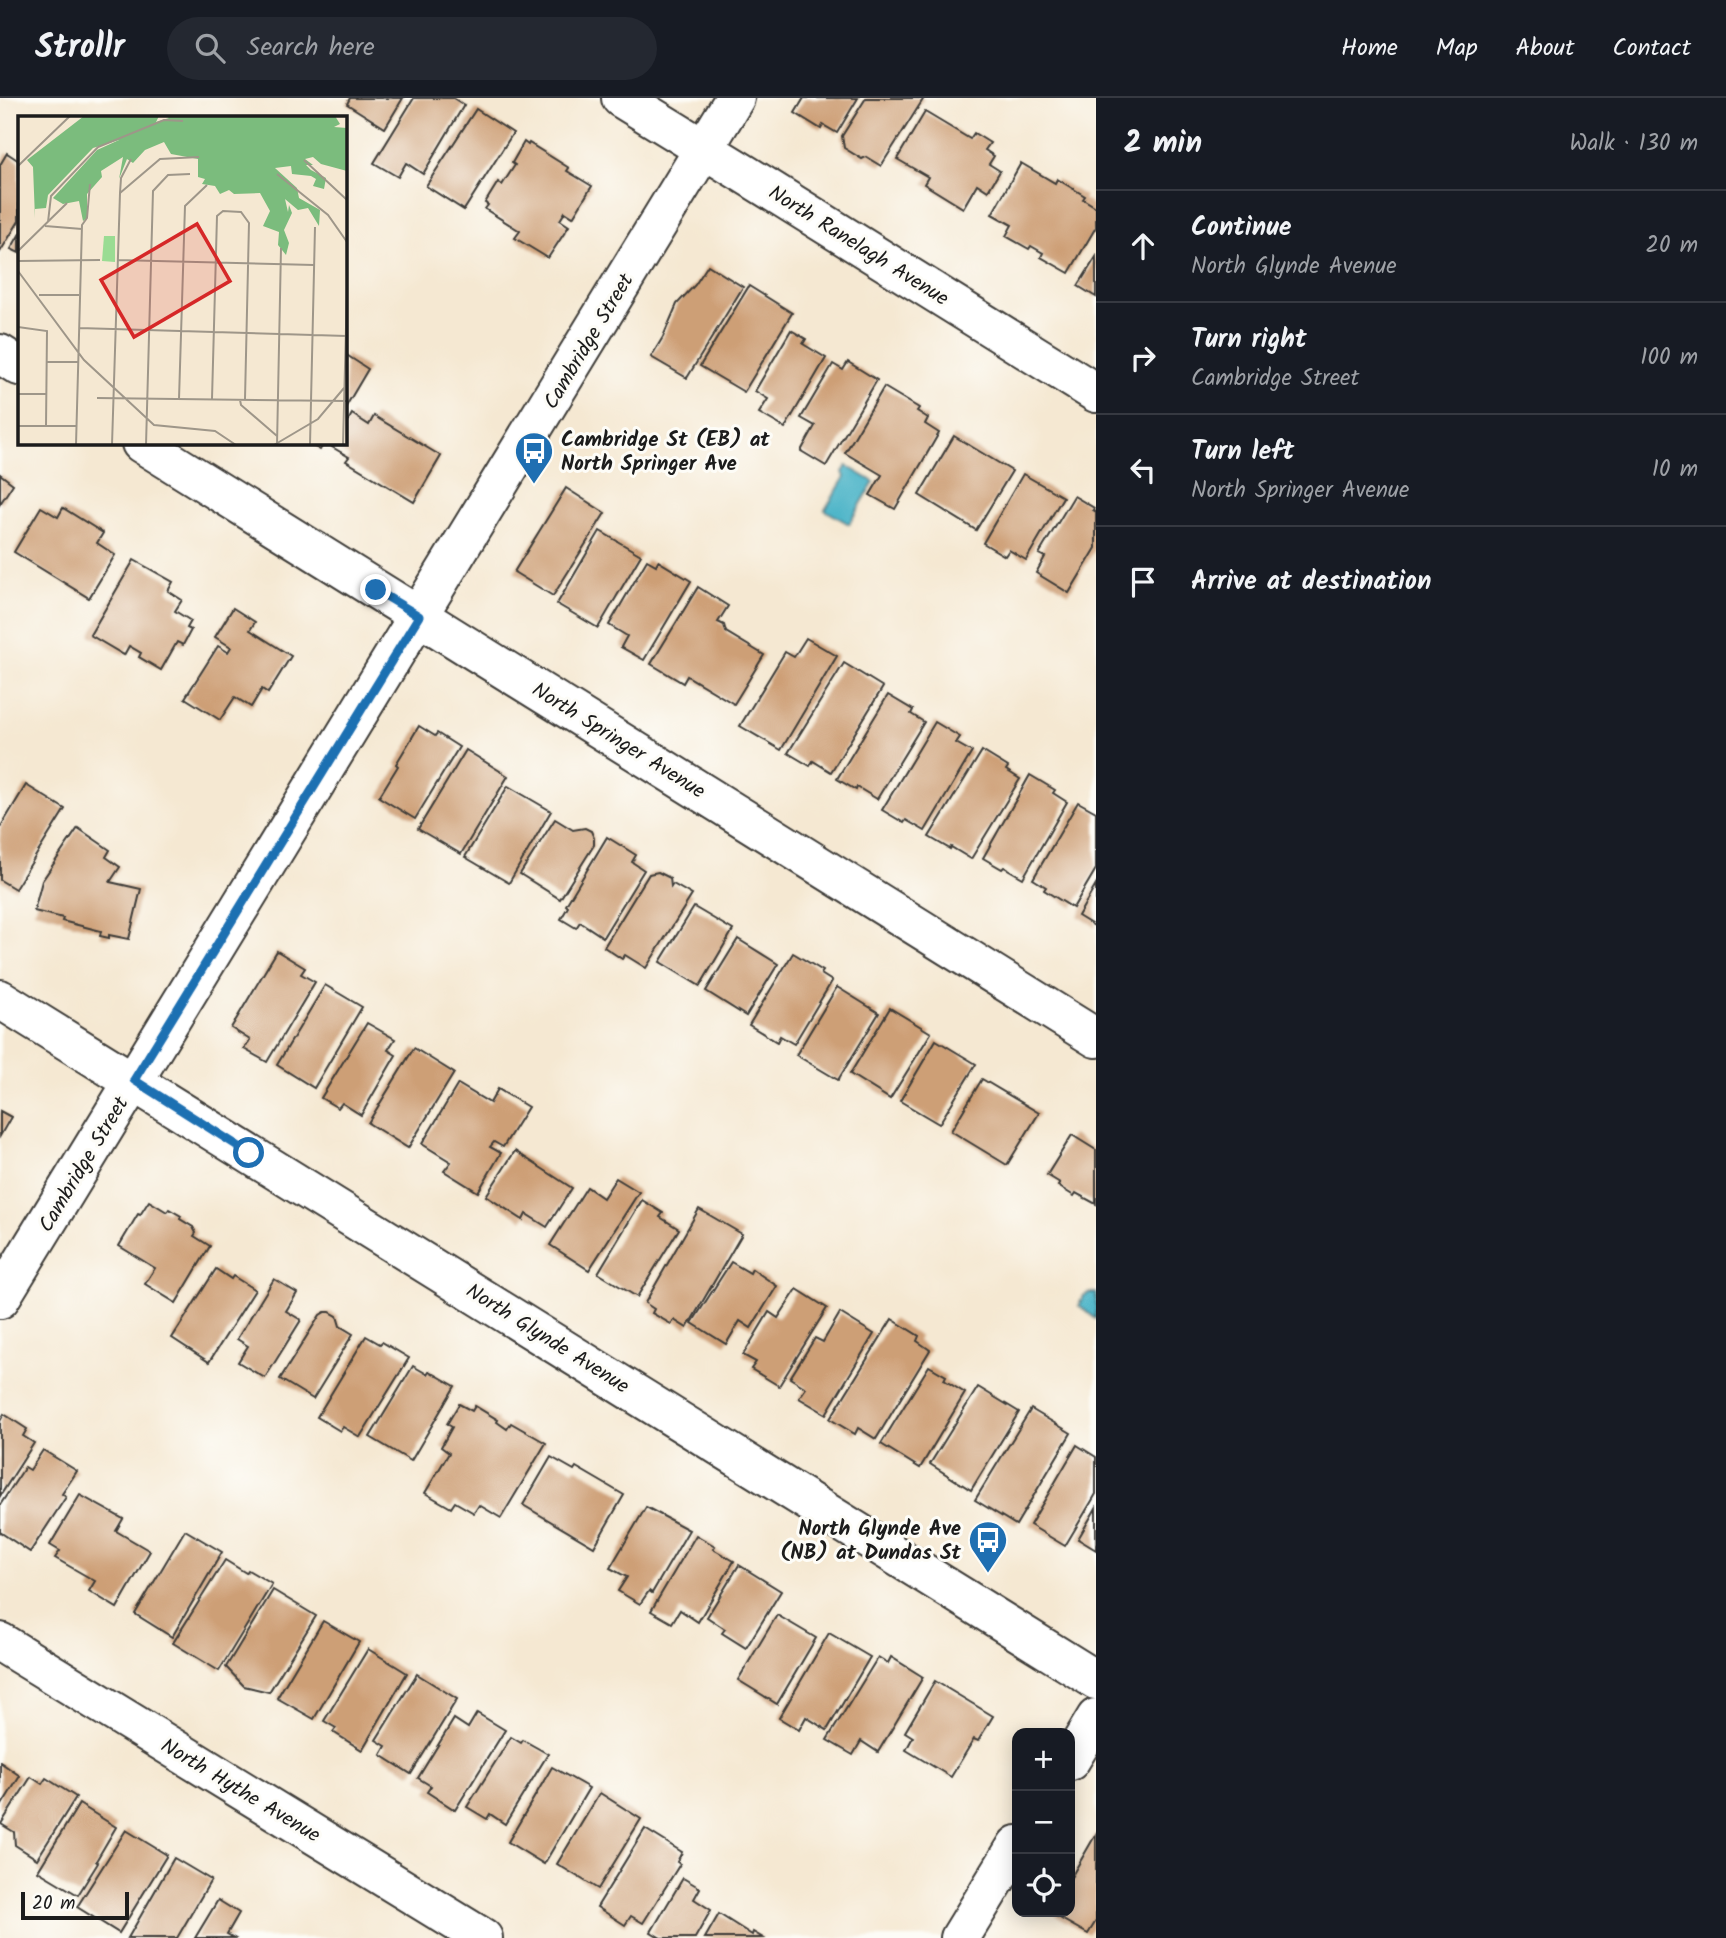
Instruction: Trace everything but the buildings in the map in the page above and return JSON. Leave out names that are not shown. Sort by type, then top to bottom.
[{"type":"street","name":"North Ranelagh Avenue","points":[[621,98],[1096,393]]},
{"type":"street","name":"Cambridge Street","points":[[0,1299],[735,98]]},
{"type":"street","points":[[0,354],[18,365]]},
{"type":"street","name":"North Springer Avenue","points":[[143,444],[1096,1038]]},
{"type":"street","name":"North Glynde Avenue","points":[[0,999],[1096,1680]]},
{"type":"street","name":"North Hythe Avenue","points":[[0,1642],[483,1938]]},
{"type":"street","points":[[1075,1753],[1096,1718]]},
{"type":"street","points":[[960,1938],[1012,1853]]},
{"type":"water","points":[[847,466],[874,482],[849,524],[825,510],[845,477],[843,472]]},
{"type":"water","points":[[1096,1293],[1096,1319],[1079,1306],[1083,1296]]},
{"type":"place","name":"Cambridge St (EB) at North Springer Ave","points":[[534,485]]},
{"type":"place","name":"North Glynde Ave (NB) at Dundas St","points":[[988,1574]]},
{"type":"route","points":[[249,1153],[134,1080],[419,616],[376,590]]}]
